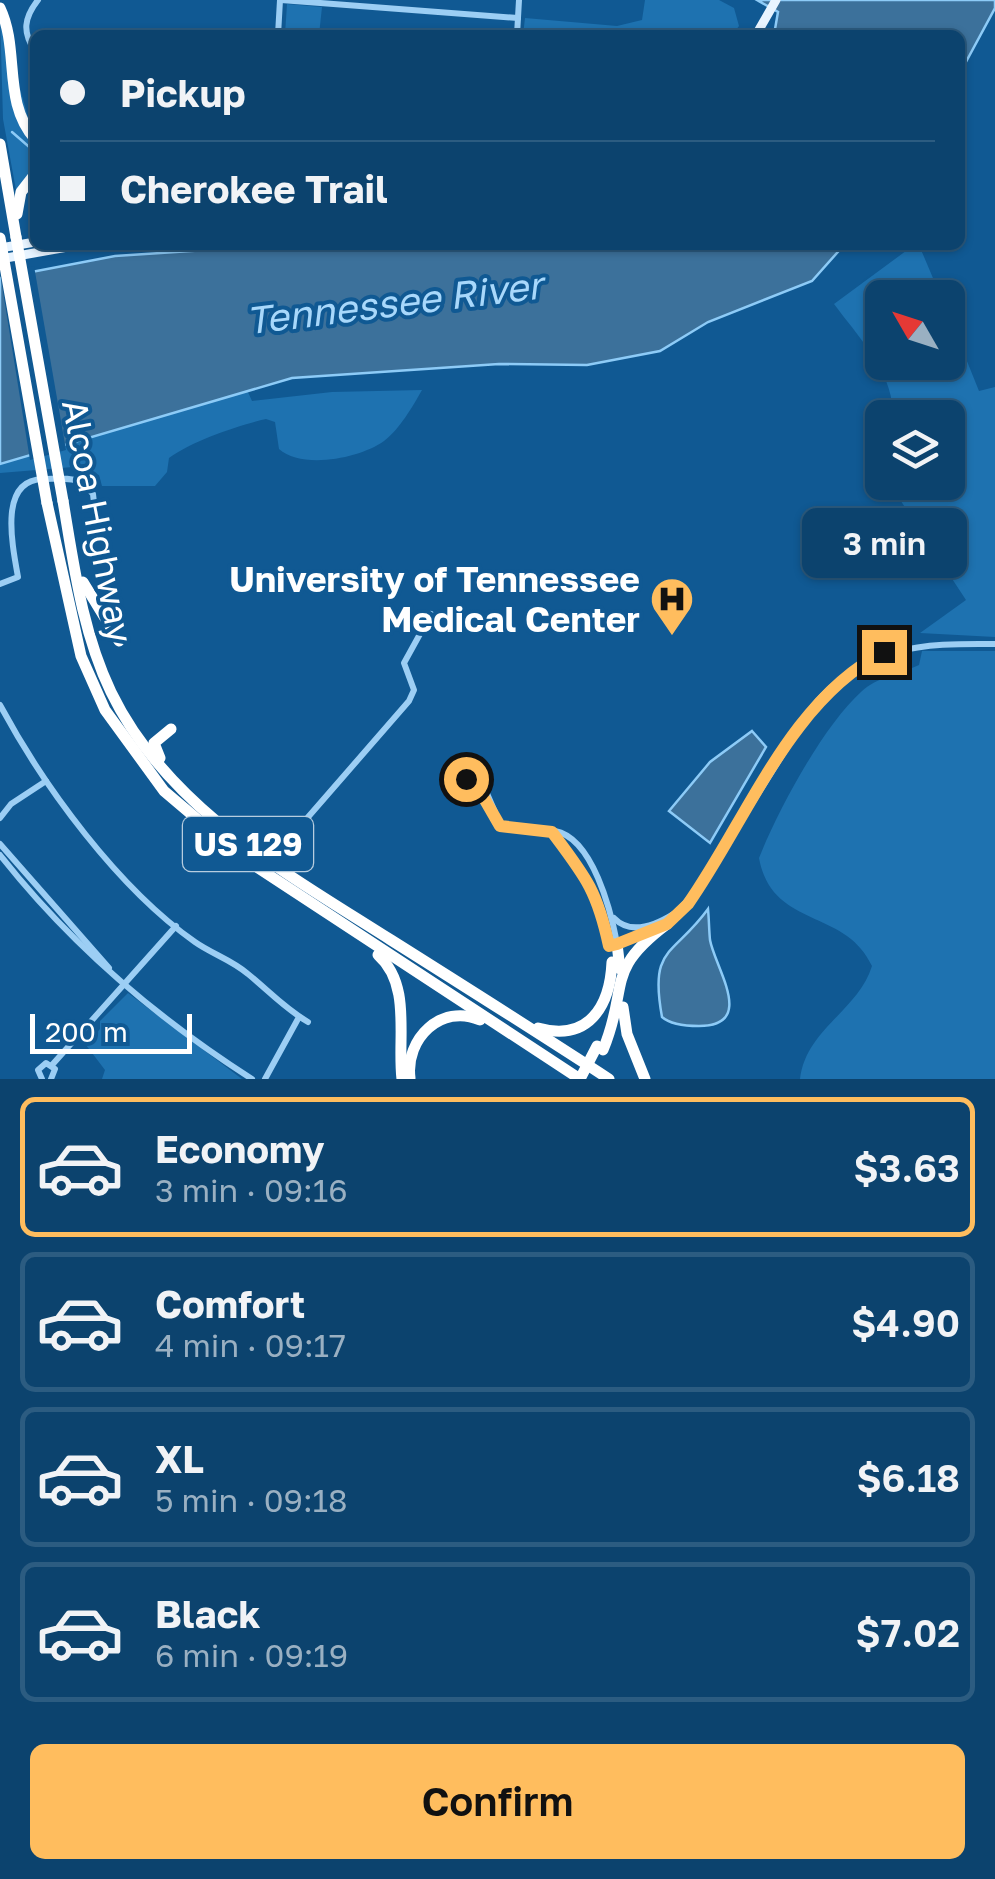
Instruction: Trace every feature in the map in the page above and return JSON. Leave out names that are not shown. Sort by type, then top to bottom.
[{"type":"highway","points":[[1,10],[10,43],[16,104],[30,130]]},
{"type":"highway","name":"Alcoa Highway","points":[[0,144],[83,614],[96,658],[124,714],[182,791],[257,851],[609,1079]]},
{"type":"highway","points":[[15,217],[21,192],[30,180]]},
{"type":"highway","name":"Alcoa Highway","points":[[0,238],[70,624],[105,710],[141,763],[187,815],[493,1026],[583,1079]]},
{"type":"highway","points":[[66,520],[86,592],[110,620],[120,641]]},
{"type":"highway","points":[[172,728],[154,743],[160,757],[257,851]]},
{"type":"highway","points":[[292,890],[389,965],[399,994],[406,1079]]},
{"type":"highway","points":[[524,1024],[563,1033],[581,1028],[605,1005],[616,967],[667,924]]},
{"type":"highway","points":[[613,946],[627,1034],[645,1079]]},
{"type":"highway","points":[[583,1079],[617,1016],[616,967]]},
{"type":"highway","points":[[406,1079],[412,1048],[435,1022],[472,1016],[493,1026]]},
{"type":"main road","points":[[759,30],[776,0]]},
{"type":"main road","points":[[0,248],[30,243]]},
{"type":"main road","points":[[0,259],[51,250]]},
{"type":"street","points":[[30,42],[25,32],[26,16],[38,0]]},
{"type":"street","points":[[278,30],[281,0],[518,18]]},
{"type":"street","points":[[517,30],[519,0]]},
{"type":"street","points":[[0,584],[18,577],[5,506],[7,494],[16,484],[30,479],[82,482],[93,494],[96,520]]},
{"type":"street","points":[[289,839],[410,701],[414,690],[404,663],[431,614]]},
{"type":"street","points":[[613,946],[667,924],[688,904],[812,707],[837,681],[872,658],[904,646],[995,644]]},
{"type":"street","points":[[0,705],[46,781],[122,873],[176,926],[250,975],[308,1022]]},
{"type":"street","points":[[0,807],[46,781]]},
{"type":"street","points":[[478,782],[508,828],[552,832],[571,840],[595,870],[612,915],[613,946]]},
{"type":"street","points":[[0,818],[11,804]]},
{"type":"street","points":[[552,832],[584,870],[613,946]]},
{"type":"street","points":[[0,844],[122,982]]},
{"type":"street","points":[[0,855],[64,931],[174,1026],[252,1079]]},
{"type":"street","points":[[612,915],[622,926],[637,928],[688,904]]},
{"type":"street","points":[[51,1079],[52,1065],[122,982],[176,926]]},
{"type":"street","points":[[265,1079],[300,1017]]},
{"type":"street","points":[[42,1079],[39,1067],[52,1065]]},
{"type":"shaded area","points":[[645,0],[719,0],[734,8],[739,26],[736,30],[524,30],[525,18],[617,26],[642,20]]},
{"type":"shaded area","points":[[287,4],[322,7],[320,30],[285,30]]},
{"type":"shaded area","points":[[0,15],[30,130],[30,175],[16,190],[3,119]]},
{"type":"shaded area","points":[[907,250],[921,250],[934,280],[867,280]]},
{"type":"shaded area","points":[[865,281],[865,345],[834,304]]},
{"type":"shaded area","points":[[965,356],[979,391],[995,387],[995,637],[920,633],[966,600],[900,500],[965,500],[965,400],[891,400],[885,380],[965,380]]},
{"type":"shaded area","points":[[247,390],[252,401],[332,392],[422,390],[390,436],[347,457],[316,460],[289,455],[279,449],[275,422],[266,419],[216,434],[169,458],[167,472],[155,486],[102,486],[99,475],[73,467],[0,473],[0,464]]},
{"type":"shaded area","points":[[922,651],[995,651],[995,1079],[800,1079],[812,1047],[856,996],[872,966],[845,935],[778,897],[759,858],[790,793],[832,725],[868,686],[919,665]]},
{"type":"shaded area","points":[[128,993],[242,1079],[102,1079],[105,1070],[86,1045],[100,1029],[100,1021]]},
{"type":"water","points":[[757,0],[995,0],[995,8],[965,64],[965,30],[775,30],[778,12]]},
{"type":"water","name":"Tennessee River","points":[[206,250],[840,250],[812,281],[708,322],[660,351],[587,365],[499,364],[292,378],[0,464],[0,278],[115,256]]},
{"type":"water","points":[[752,731],[766,747],[710,843],[669,811],[710,762]]},
{"type":"water","points":[[708,909],[710,940],[729,1006],[726,1016],[716,1023],[674,1023],[662,1017],[662,964]]},
{"type":"pier","points":[[34,266],[66,450],[30,460],[0,273]]},
{"type":"waterway","points":[[12,132],[30,148]]},
{"type":"place","name":"University of Tennessee Medical Center","points":[[672,637]]},
{"type":"route","points":[[466,779],[477,786],[500,826],[522,832],[552,832],[568,849],[594,892],[609,946],[617,944],[667,924],[688,904],[812,707],[847,672],[884,652]]}]
